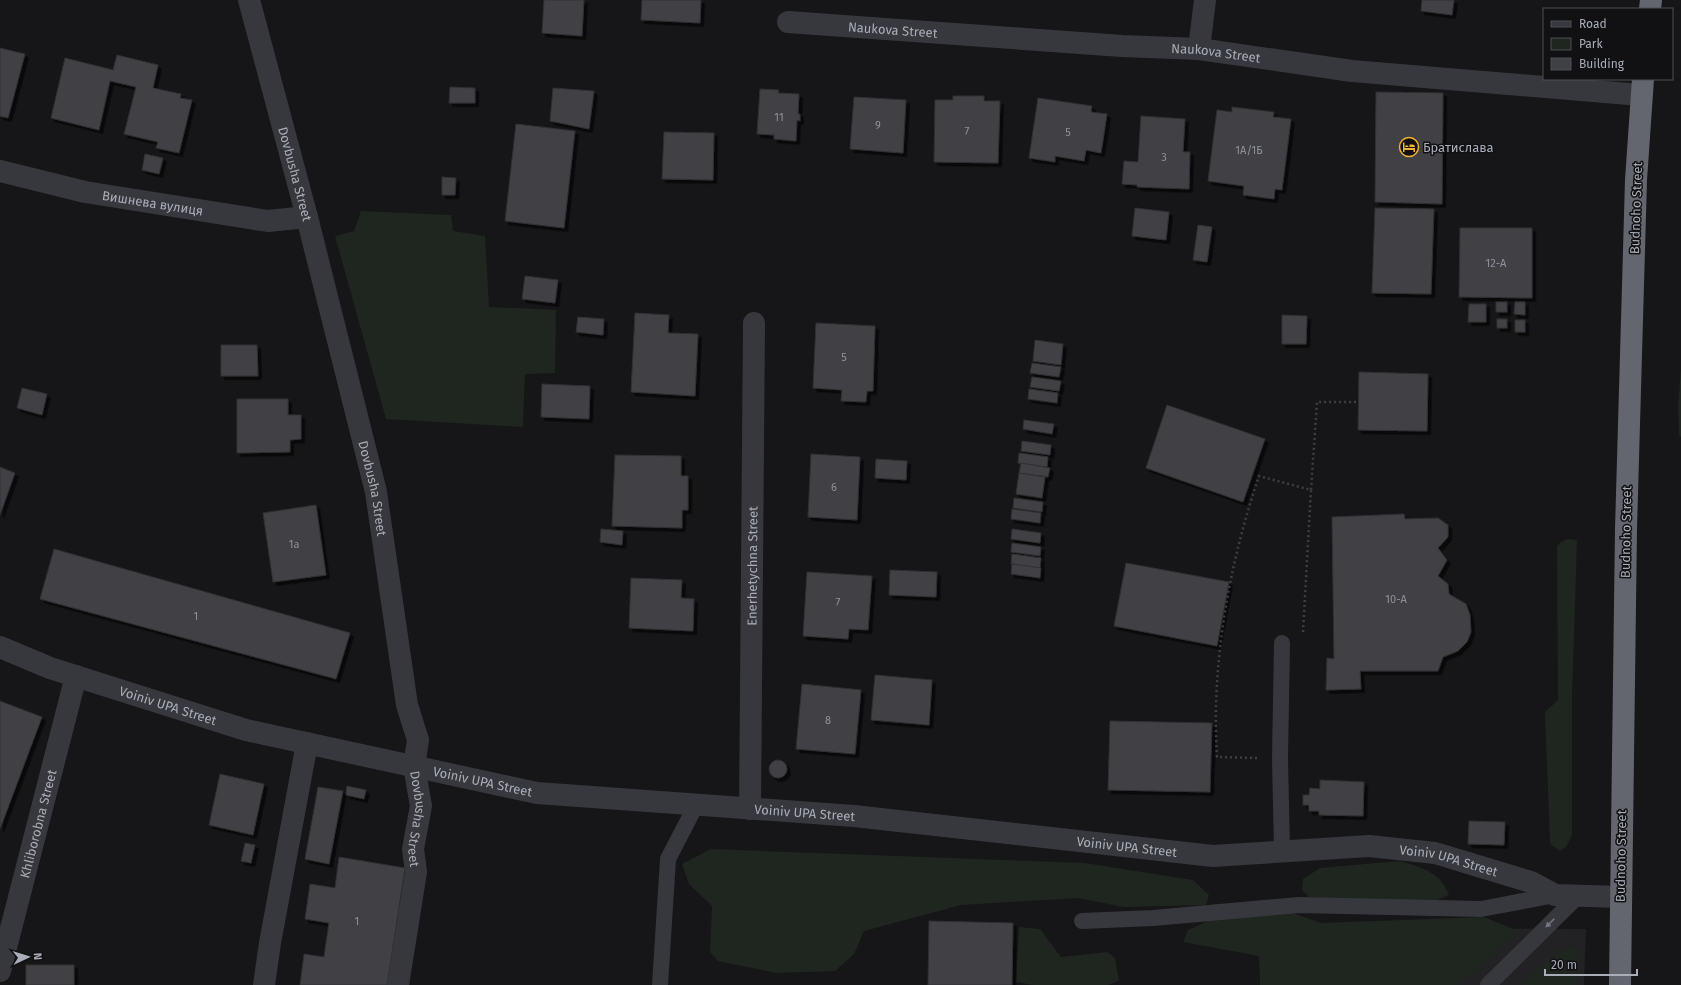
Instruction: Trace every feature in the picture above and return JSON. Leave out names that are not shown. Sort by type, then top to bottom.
[{"type":"highway","name":"Budnoho Street","points":[[1620,985],[1626,529],[1636,180],[1642,87]]},
{"type":"street","name":"Dovbusha Street","points":[[249,0],[307,217],[376,492],[407,705],[418,740],[414,766],[421,806],[413,849],[416,872],[398,985]]},
{"type":"street","points":[[1200,49],[1205,0]]},
{"type":"street","name":"Naukova Street","points":[[788,22],[1122,46],[1200,49],[1352,71],[1642,87]]},
{"type":"street","name":"Вишнева вулиця","points":[[0,171],[85,192],[268,221],[307,217]]},
{"type":"street","name":"Enerhetychna Street","points":[[750,809],[754,323]]},
{"type":"street","name":"Voiniv UPA Street","points":[[0,647],[50,668],[246,730],[537,793],[854,816],[1213,856],[1369,846],[1435,853],[1531,882],[1555,895],[1621,897]]},
{"type":"street","name":"Khliborobna Street","points":[[0,971],[76,676]]},
{"type":"street","points":[[264,985],[270,943],[307,743]]},
{"type":"lane","points":[[1282,643],[1280,758],[1282,851]]},
{"type":"lane","points":[[660,985],[668,859],[696,805]]},
{"type":"lane","points":[[1082,921],[1152,918],[1299,905],[1481,909],[1555,895]]},
{"type":"lane","points":[[1488,985],[1578,896]]},
{"type":"path","points":[[1282,643],[1303,636],[1311,490],[1318,402],[1359,402]]},
{"type":"path","points":[[1280,758],[1217,757],[1215,724],[1218,652],[1244,521],[1259,476],[1311,490]]},
{"type":"shaded area","points":[[1288,928],[1586,929],[1584,985],[1286,985]]},
{"type":"green space","points":[[361,211],[451,215],[453,231],[485,236],[489,307],[556,310],[555,373],[525,374],[523,427],[386,419],[335,236],[354,231]]},
{"type":"green space","points":[[1681,368],[1681,437],[1679,435],[1678,408]]},
{"type":"green space","points":[[1568,539],[1577,540],[1572,697],[1572,835],[1566,847],[1560,851],[1551,845],[1550,841],[1545,712],[1558,700],[1557,546],[1561,542]]},
{"type":"green space","points":[[711,849],[1085,863],[1193,880],[1209,895],[1206,905],[1124,907],[1078,898],[961,905],[864,931],[854,954],[835,971],[776,973],[718,961],[710,952],[712,906],[689,884],[682,864]]},
{"type":"green space","points":[[1400,861],[1423,869],[1436,876],[1446,887],[1449,895],[1426,905],[1317,905],[1302,890],[1303,879],[1320,868]]},
{"type":"green space","points":[[1226,913],[1293,913],[1321,923],[1484,917],[1516,930],[1478,969],[1457,985],[1260,985],[1259,956],[1183,942],[1188,930]]},
{"type":"green space","points":[[1019,927],[1040,929],[1061,957],[1107,952],[1115,958],[1119,981],[1108,985],[1033,985],[1016,982]]},
{"type":"green space","points":[[1578,947],[1577,985],[1521,985],[1548,959],[1565,948]]},
{"type":"building","points":[[544,0],[584,0],[582,36],[542,33]]},
{"type":"building","points":[[642,0],[701,0],[700,23],[641,20]]},
{"type":"building","points":[[1422,0],[1454,0],[1452,15],[1421,11]]},
{"type":"building","points":[[0,48],[25,54],[8,118],[0,116]]},
{"type":"building","points":[[117,55],[158,65],[153,88],[181,94],[180,98],[192,100],[179,153],[156,148],[158,142],[124,134],[136,87],[110,81],[99,130],[51,118],[65,58],[113,70]]},
{"type":"building","points":[[450,87],[475,88],[475,103],[449,103]]},
{"type":"building","points":[[553,88],[594,91],[589,129],[550,121]]},
{"type":"building","points":[[760,89],[779,90],[778,93],[799,94],[798,114],[800,114],[800,121],[797,120],[796,141],[774,139],[774,135],[757,134]]},
{"type":"building","name":"Братислава","points":[[1376,92],[1443,93],[1442,204],[1375,202]]},
{"type":"building","points":[[953,96],[984,96],[984,101],[1000,101],[998,163],[934,162],[935,100],[953,100]]},
{"type":"building","points":[[854,97],[906,100],[903,153],[850,149]]},
{"type":"building","points":[[1038,98],[1092,106],[1091,112],[1107,114],[1101,153],[1086,150],[1084,161],[1055,156],[1055,162],[1029,158]]},
{"type":"building","points":[[1232,107],[1274,112],[1273,117],[1291,119],[1282,190],[1275,189],[1274,199],[1243,195],[1244,186],[1208,181],[1217,110],[1232,112]]},
{"type":"building","points":[[1141,116],[1185,119],[1183,152],[1190,152],[1189,189],[1137,187],[1137,185],[1122,184],[1124,161],[1138,162]]},
{"type":"building","points":[[516,124],[575,131],[564,228],[505,221]]},
{"type":"building","points":[[664,132],[714,133],[713,180],[662,179]]},
{"type":"building","points":[[145,154],[163,158],[159,174],[142,170]]},
{"type":"building","points":[[442,177],[456,178],[455,195],[442,195]]},
{"type":"building","points":[[1135,208],[1169,212],[1166,240],[1132,236]]},
{"type":"building","points":[[1375,208],[1434,209],[1431,294],[1372,293]]},
{"type":"building","points":[[1198,225],[1212,227],[1207,262],[1193,260]]},
{"type":"building","points":[[1460,228],[1532,228],[1532,298],[1459,297]]},
{"type":"building","points":[[525,276],[558,280],[555,303],[522,299]]},
{"type":"building","points":[[1496,302],[1507,302],[1507,312],[1496,312]]},
{"type":"building","points":[[1515,302],[1525,302],[1525,315],[1514,314]]},
{"type":"building","points":[[1469,304],[1486,304],[1486,322],[1468,322]]},
{"type":"building","points":[[635,313],[669,315],[668,333],[698,334],[695,396],[631,392]]},
{"type":"building","points":[[1282,315],[1307,316],[1306,344],[1282,344]]},
{"type":"building","points":[[578,317],[604,319],[603,335],[576,332]]},
{"type":"building","points":[[1497,319],[1507,319],[1507,328],[1497,328]]},
{"type":"building","points":[[1515,320],[1525,320],[1525,332],[1515,332]]},
{"type":"building","points":[[816,323],[875,326],[873,391],[867,391],[866,402],[841,401],[842,390],[813,388]]},
{"type":"building","points":[[1035,340],[1063,344],[1061,365],[1033,361]]},
{"type":"building","points":[[221,345],[257,345],[258,376],[221,376]]},
{"type":"building","points":[[1032,363],[1061,367],[1059,377],[1030,373]]},
{"type":"building","points":[[1359,372],[1428,374],[1427,431],[1358,430]]},
{"type":"building","points":[[1032,377],[1061,381],[1059,391],[1030,387]]},
{"type":"building","points":[[542,384],[590,386],[589,419],[541,417]]},
{"type":"building","points":[[22,388],[47,394],[42,415],[17,408]]},
{"type":"building","points":[[1029,389],[1058,393],[1057,403],[1028,399]]},
{"type":"building","points":[[237,399],[288,399],[288,415],[301,415],[301,439],[290,440],[290,452],[237,453]]},
{"type":"building","points":[[1167,405],[1265,439],[1243,502],[1146,468]]},
{"type":"building","points":[[1024,420],[1054,424],[1052,434],[1023,429]]},
{"type":"building","points":[[1022,441],[1051,445],[1050,455],[1021,451]]},
{"type":"building","points":[[1019,453],[1048,457],[1047,467],[1018,463]]},
{"type":"building","points":[[811,454],[860,457],[857,520],[808,517]]},
{"type":"building","points":[[615,455],[681,456],[681,476],[688,476],[688,510],[682,510],[682,528],[612,526]]},
{"type":"building","points":[[876,459],[907,461],[906,480],[875,478]]},
{"type":"building","points":[[1021,463],[1050,468],[1048,477],[1019,473]]},
{"type":"building","points":[[0,467],[15,473],[0,515]]},
{"type":"building","points":[[1019,473],[1045,477],[1042,498],[1016,494]]},
{"type":"building","points":[[1014,498],[1043,502],[1042,512],[1013,508]]},
{"type":"building","points":[[316,505],[326,575],[273,582],[263,513]]},
{"type":"building","points":[[1012,509],[1041,513],[1040,523],[1011,519]]},
{"type":"building","points":[[1404,514],[1405,519],[1438,518],[1448,525],[1448,537],[1438,548],[1447,560],[1438,576],[1448,584],[1449,594],[1466,604],[1470,615],[1471,632],[1467,642],[1458,651],[1443,657],[1438,671],[1360,671],[1361,689],[1326,690],[1327,658],[1334,659],[1332,517]]},
{"type":"building","points":[[601,529],[623,531],[622,545],[600,542]]},
{"type":"building","points":[[1012,529],[1041,533],[1040,543],[1011,539]]},
{"type":"building","points":[[1012,543],[1041,547],[1040,556],[1011,552]]},
{"type":"building","points":[[54,549],[350,633],[336,679],[40,599]]},
{"type":"building","points":[[1012,554],[1041,558],[1040,568],[1011,564]]},
{"type":"building","points":[[1126,563],[1229,582],[1217,646],[1114,626]]},
{"type":"building","points":[[1012,564],[1041,568],[1040,578],[1011,574]]},
{"type":"building","points":[[890,570],[937,572],[936,597],[889,595]]},
{"type":"building","points":[[807,572],[872,576],[868,630],[849,629],[848,639],[803,636]]},
{"type":"building","points":[[631,578],[682,580],[681,598],[694,599],[693,631],[629,628]]},
{"type":"building","points":[[875,675],[932,680],[929,725],[871,720]]},
{"type":"building","points":[[802,684],[861,690],[855,754],[796,749]]},
{"type":"building","points":[[0,701],[42,717],[0,829]]},
{"type":"building","points":[[1110,721],[1212,723],[1210,792],[1108,790]]},
{"type":"building","points":[[778,760],[784,763],[787,769],[784,775],[778,778],[772,775],[769,769],[772,763]]},
{"type":"building","points":[[220,774],[264,784],[253,835],[209,825]]},
{"type":"building","points":[[1320,780],[1364,782],[1363,816],[1319,815],[1319,811],[1309,811],[1309,805],[1303,805],[1303,795],[1309,795],[1310,788],[1320,789]]},
{"type":"building","points":[[347,786],[366,790],[364,799],[346,795]]},
{"type":"building","points":[[318,787],[343,791],[329,864],[305,859]]},
{"type":"building","points":[[1469,821],[1505,822],[1504,845],[1468,844]]},
{"type":"building","points":[[245,843],[255,845],[251,863],[241,861]]},
{"type":"building","points":[[339,857],[405,868],[387,985],[300,985],[304,954],[324,957],[329,923],[305,919],[310,884],[335,888]]},
{"type":"building","points":[[929,921],[1013,923],[1012,985],[928,985]]},
{"type":"building","points":[[26,965],[74,965],[74,985],[26,985]]},
{"type":"place","name":"Братислава","points":[[1409,147]]}]
